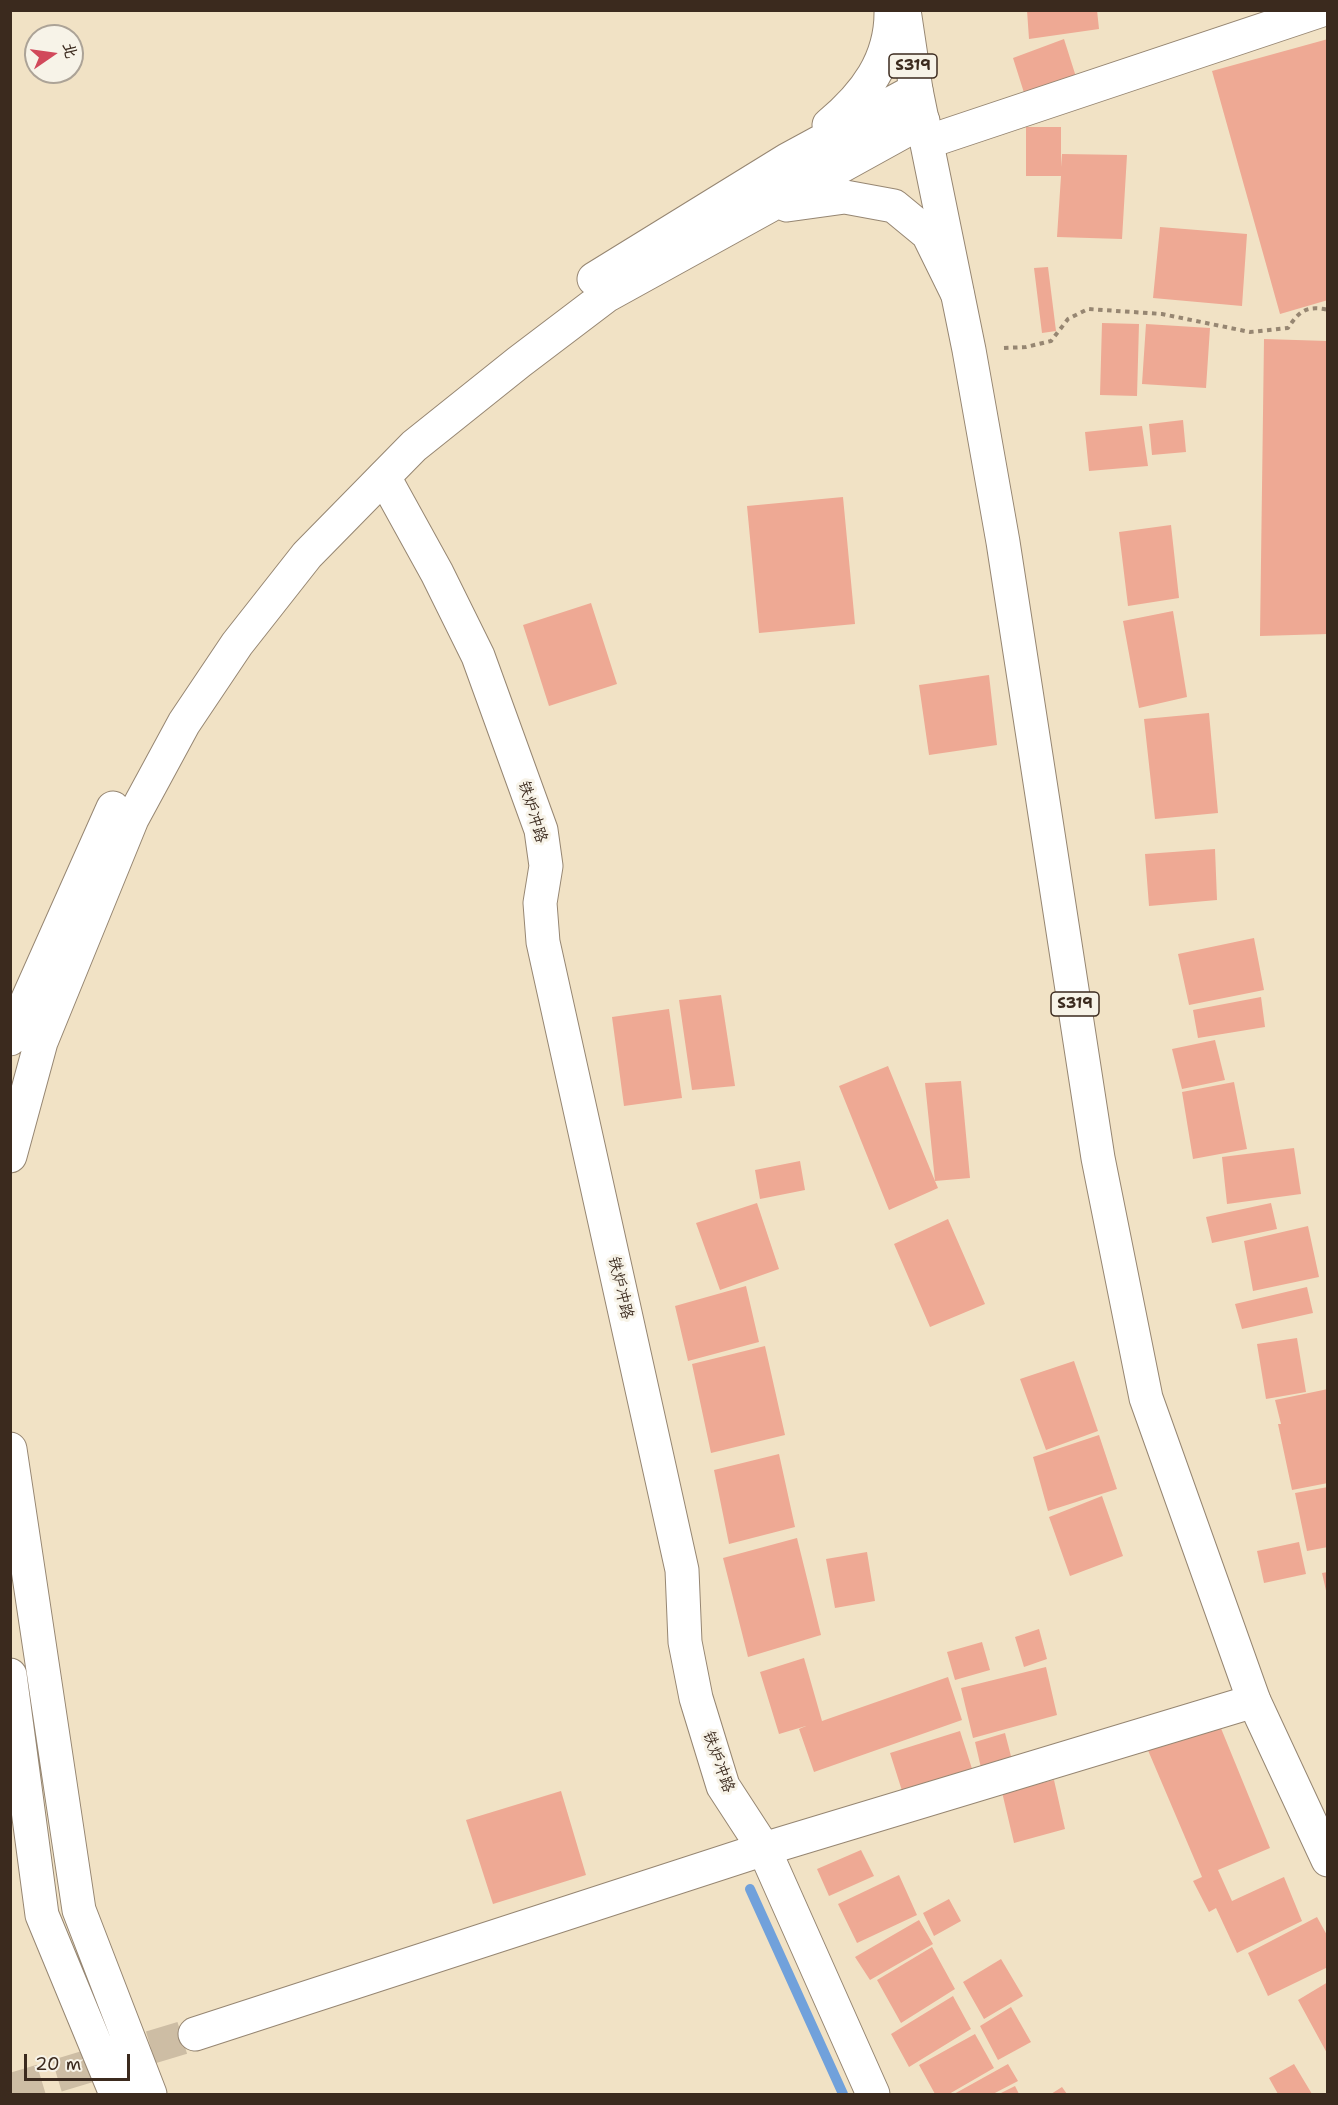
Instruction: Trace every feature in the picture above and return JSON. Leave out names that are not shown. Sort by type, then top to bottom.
[{"type":"main road","points":[[10,1040],[111,813],[167,710],[220,628],[297,538],[413,420],[593,280],[787,160],[852,106],[879,70],[892,27],[891,10]]},
{"type":"main road","name":"S319","points":[[904,10],[922,118],[969,350],[1003,542],[1098,1158],[1146,1398],[1254,1701],[1328,1860]]},
{"type":"main road","points":[[787,160],[922,118],[1322,10]]},
{"type":"main road","points":[[10,1156],[41,1042],[132,819],[184,723],[237,644],[307,555],[414,446],[606,296],[768,208],[922,118]]},
{"type":"main road","points":[[768,208],[845,197],[894,206],[928,234],[957,293]]},
{"type":"main road","name":"铁炉冲路","points":[[384,477],[437,573],[478,656],[541,830],[546,866],[540,903],[543,942],[682,1570],[685,1642],[696,1698],[723,1786],[764,1849],[873,2094]]},
{"type":"main road","points":[[10,1449],[79,1910],[150,2094]]},
{"type":"main road","points":[[10,1675],[42,1915],[104,2094]]},
{"type":"main road","points":[[195,2034],[764,1849],[1254,1701]]},
{"type":"main road","points":[[79,1910],[168,2094]]},
{"type":"main road","points":[[42,1915],[116,2094]]},
{"type":"path","points":[[969,350],[1026,347],[1051,341],[1068,319],[1088,309],[1162,314],[1250,332],[1288,328],[1297,314],[1315,307],[1328,310]]},
{"type":"building","points":[[1027,10],[1097,10],[1099,29],[1029,39]]},
{"type":"building","points":[[1064,39],[1077,80],[1026,99],[1013,58]]},
{"type":"building","points":[[1328,39],[1328,300],[1280,314],[1212,71]]},
{"type":"building","points":[[1026,127],[1061,127],[1061,167],[1062,154],[1127,155],[1122,239],[1057,237],[1061,176],[1026,176]]},
{"type":"building","points":[[1160,227],[1247,234],[1242,306],[1153,298]]},
{"type":"building","points":[[1048,267],[1056,331],[1042,333],[1034,268]]},
{"type":"building","points":[[1102,323],[1139,324],[1137,396],[1100,395]]},
{"type":"building","points":[[1146,324],[1210,328],[1206,388],[1142,384]]},
{"type":"building","points":[[1264,339],[1328,341],[1328,634],[1260,636]]},
{"type":"building","points":[[1183,420],[1186,452],[1152,455],[1149,424]]},
{"type":"building","points":[[1142,426],[1148,466],[1089,471],[1085,432]]},
{"type":"building","points":[[843,497],[855,624],[759,633],[747,506]]},
{"type":"building","points":[[1171,525],[1179,598],[1128,606],[1119,532]]},
{"type":"building","points":[[591,603],[617,684],[549,706],[523,625]]},
{"type":"building","points":[[1173,611],[1187,697],[1139,708],[1123,621]]},
{"type":"building","points":[[989,675],[997,745],[929,755],[919,685]]},
{"type":"building","points":[[1209,713],[1218,813],[1155,819],[1144,719]]},
{"type":"building","points":[[1215,849],[1217,900],[1149,906],[1145,854]]},
{"type":"building","points":[[1254,938],[1264,990],[1189,1005],[1178,954]]},
{"type":"building","points":[[721,995],[735,1086],[692,1090],[679,1000]]},
{"type":"building","points":[[1261,997],[1265,1027],[1198,1038],[1193,1010]]},
{"type":"building","points":[[669,1009],[682,1098],[624,1106],[612,1017]]},
{"type":"building","points":[[1215,1040],[1225,1080],[1182,1089],[1172,1049]]},
{"type":"building","points":[[888,1066],[938,1188],[889,1210],[839,1086]]},
{"type":"building","points":[[961,1081],[970,1178],[935,1181],[925,1083]]},
{"type":"building","points":[[1234,1082],[1247,1149],[1193,1159],[1182,1092]]},
{"type":"building","points":[[1294,1148],[1301,1194],[1227,1204],[1222,1157]]},
{"type":"building","points":[[800,1161],[805,1190],[760,1199],[755,1170]]},
{"type":"building","points":[[757,1203],[779,1269],[720,1290],[696,1223]]},
{"type":"building","points":[[1271,1203],[1277,1229],[1212,1243],[1206,1217]]},
{"type":"building","points":[[948,1219],[985,1304],[930,1327],[894,1244]]},
{"type":"building","points":[[1308,1226],[1319,1277],[1253,1291],[1244,1241]]},
{"type":"building","points":[[746,1286],[759,1342],[688,1361],[675,1306]]},
{"type":"building","points":[[1307,1287],[1313,1313],[1242,1329],[1235,1304]]},
{"type":"building","points":[[1297,1338],[1306,1392],[1266,1399],[1257,1344]]},
{"type":"building","points":[[765,1346],[785,1435],[711,1453],[692,1364]]},
{"type":"building","points":[[1074,1361],[1098,1431],[1046,1450],[1020,1379]]},
{"type":"building","points":[[1328,1389],[1328,1483],[1292,1490],[1275,1400]]},
{"type":"building","points":[[1099,1435],[1117,1489],[1048,1511],[1033,1457]]},
{"type":"building","points":[[779,1454],[795,1527],[729,1544],[714,1470]]},
{"type":"building","points":[[1328,1487],[1328,1547],[1307,1551],[1295,1493]]},
{"type":"building","points":[[1102,1496],[1123,1556],[1070,1576],[1049,1517]]},
{"type":"building","points":[[797,1538],[821,1635],[748,1657],[723,1558]]},
{"type":"building","points":[[1299,1542],[1306,1574],[1264,1583],[1257,1551]]},
{"type":"building","points":[[867,1552],[875,1601],[835,1608],[826,1559]]},
{"type":"building","points":[[1328,1572],[1328,1595],[1327,1595],[1322,1573]]},
{"type":"building","points":[[1039,1629],[1047,1659],[1024,1667],[1015,1637]]},
{"type":"building","points":[[982,1642],[990,1670],[955,1680],[947,1652]]},
{"type":"building","points":[[804,1658],[822,1721],[948,1677],[962,1720],[814,1772],[799,1729],[806,1726],[779,1734],[760,1672]]},
{"type":"building","points":[[1046,1667],[1057,1715],[973,1738],[961,1688]]},
{"type":"building","points":[[1218,1721],[1270,1848],[1218,1870],[1232,1901],[1284,1877],[1302,1921],[1237,1953],[1216,1908],[1209,1912],[1193,1881],[1202,1877],[1147,1748]]},
{"type":"building","points":[[960,1731],[974,1775],[904,1797],[890,1753]]},
{"type":"building","points":[[1005,1733],[1013,1764],[982,1772],[975,1742]]},
{"type":"building","points":[[1054,1780],[1065,1829],[1014,1843],[1002,1792]]},
{"type":"building","points":[[561,1791],[586,1875],[493,1904],[466,1820]]},
{"type":"building","points":[[861,1850],[874,1876],[829,1896],[817,1869]]},
{"type":"building","points":[[899,1875],[917,1915],[857,1943],[838,1904]]},
{"type":"building","points":[[949,1899],[961,1921],[934,1936],[923,1913]]},
{"type":"building","points":[[1317,1917],[1328,1937],[1328,1967],[1268,1996],[1248,1953]]},
{"type":"building","points":[[919,1920],[933,1944],[870,1980],[855,1957]]},
{"type":"building","points":[[932,1947],[955,1989],[901,2023],[877,1980]]},
{"type":"building","points":[[1001,1959],[1023,1996],[984,2019],[963,1982]]},
{"type":"building","points":[[1328,1982],[1328,2055],[1298,2000]]},
{"type":"building","points":[[953,1996],[971,2029],[909,2067],[891,2034]]},
{"type":"building","points":[[1011,2007],[1031,2042],[998,2060],[980,2026]]},
{"type":"building","points":[[975,2034],[994,2068],[949,2094],[935,2094],[919,2065]]},
{"type":"building","points":[[1008,2064],[1018,2081],[993,2094],[954,2094]]},
{"type":"building","points":[[1294,2064],[1312,2094],[1278,2094],[1269,2078]]},
{"type":"building","points":[[1015,2086],[1019,2094],[999,2094]]},
{"type":"building","points":[[1062,2087],[1067,2094],[1051,2094]]},
{"type":"waterway","points":[[750,1889],[843,2094]]},
{"type":"tunnel","points":[[10,2090],[195,2034]]}]
